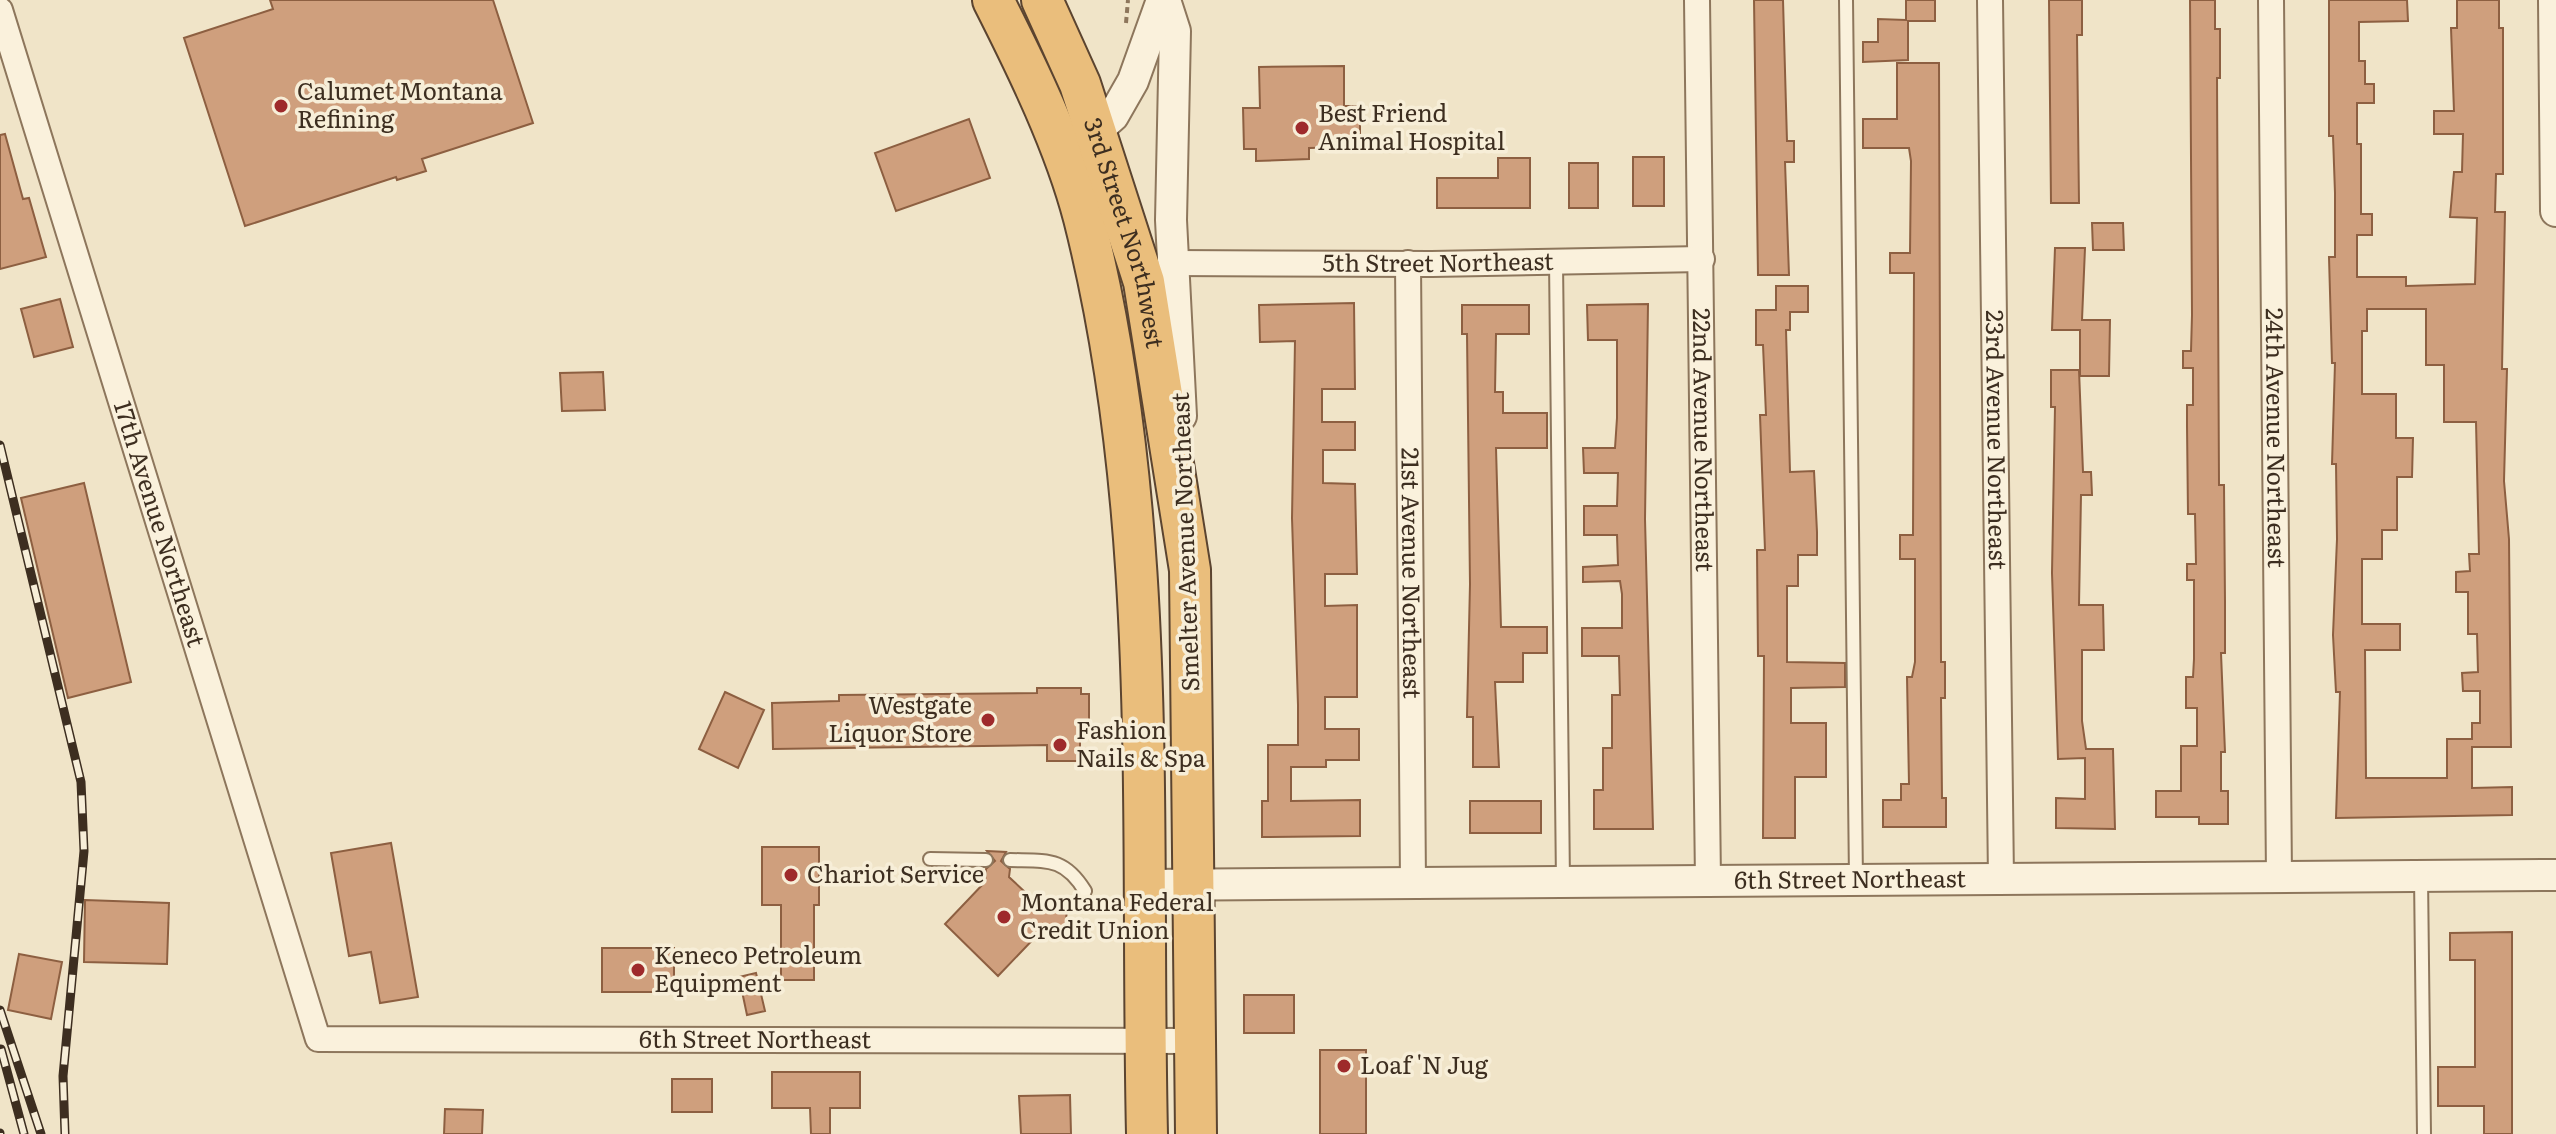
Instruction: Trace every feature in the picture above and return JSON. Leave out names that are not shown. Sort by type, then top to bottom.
[{"type":"highway","name":"3rd Street Northwest","points":[[993,0],[1033,79],[1083,215],[1118,377],[1135,538]]},
{"type":"highway","name":"3rd Street Northwest","points":[[1042,0],[1080,84],[1144,282],[1190,570]]},
{"type":"highway","name":"Smelter Avenue Northeast","points":[[1135,538],[1141,646],[1147,1134]]},
{"type":"highway","name":"Smelter Avenue Northeast","points":[[1190,570],[1196,1134]]},
{"type":"street","name":"Smelter Avenue Northeast","points":[[1096,131],[1113,116],[1133,81],[1164,0]]},
{"type":"street","name":"Smelter Avenue Northeast","points":[[1164,0],[1175,31],[1172,263],[1190,570]]},
{"type":"street","name":"22nd Avenue Northeast","points":[[1697,0],[1708,881]]},
{"type":"street","name":"23rd Avenue Northeast","points":[[1990,0],[2001,879]]},
{"type":"street","name":"24th Avenue Northeast","points":[[2271,0],[2279,877]]},
{"type":"street","points":[[2554,0],[2556,211]]},
{"type":"street","name":"17th Avenue Northeast","points":[[0,10],[318,1039]]},
{"type":"street","points":[[1083,215],[1096,131]]},
{"type":"street","name":"5th Street Northeast","points":[[1172,263],[1702,259]]},
{"type":"street","name":"21st Avenue Northeast","points":[[1408,263],[1413,883]]},
{"type":"street","name":"6th Street Northeast","points":[[1144,885],[2556,875]]},
{"type":"street","name":"6th Street Northeast","points":[[318,1039],[1194,1041]]},
{"type":"lane","points":[[1846,0],[1856,880]]},
{"type":"lane","points":[[1556,261],[1563,882]]},
{"type":"lane","points":[[930,859],[986,860]]},
{"type":"lane","points":[[1010,860],[1051,861],[1073,870],[1085,891]]},
{"type":"lane","points":[[2421,876],[2424,1134]]},
{"type":"path","points":[[1123,32],[1128,0]]},
{"type":"building","points":[[270,0],[493,0],[533,123],[422,159],[426,171],[397,180],[396,177],[245,226],[184,38],[273,9]]},
{"type":"building","points":[[1754,0],[1783,0],[1787,141],[1794,141],[1794,162],[1785,162],[1789,275],[1758,275]]},
{"type":"building","points":[[1906,0],[1935,0],[1935,21],[1908,21],[1908,60],[1863,62],[1863,42],[1878,42],[1878,19],[1906,20]]},
{"type":"building","points":[[2049,0],[2082,0],[2082,35],[2077,35],[2079,203],[2051,203]]},
{"type":"building","points":[[2190,0],[2215,0],[2215,29],[2220,29],[2220,78],[2217,78],[2219,485],[2224,485],[2225,601],[2225,653],[2221,653],[2225,752],[2221,752],[2221,791],[2228,791],[2228,824],[2199,824],[2199,817],[2156,817],[2156,791],[2181,791],[2181,746],[2197,746],[2197,708],[2186,708],[2186,677],[2193,677],[2194,659],[2194,580],[2187,580],[2187,564],[2196,564],[2195,514],[2188,514],[2187,405],[2193,405],[2193,368],[2183,368],[2183,351],[2191,351],[2192,315]]},
{"type":"building","points":[[2329,0],[2407,0],[2408,21],[2359,22],[2359,61],[2365,61],[2365,84],[2374,84],[2374,103],[2357,103],[2357,144],[2361,144],[2361,214],[2372,214],[2372,235],[2357,235],[2357,277],[2406,277],[2406,286],[2475,284],[2477,218],[2450,217],[2454,172],[2462,172],[2463,134],[2434,134],[2434,111],[2454,111],[2451,28],[2457,28],[2457,0],[2499,0],[2499,28],[2503,28],[2503,174],[2496,174],[2495,212],[2505,212],[2502,369],[2507,369],[2504,481],[2509,539],[2511,747],[2472,747],[2472,788],[2512,787],[2512,815],[2336,818],[2340,692],[2336,692],[2333,635],[2337,539],[2336,464],[2332,464],[2335,363],[2332,363],[2329,257],[2335,257],[2335,193],[2333,136],[2329,136]],"holes":[[[2367,309],[2426,309],[2426,365],[2444,365],[2444,422],[2476,422],[2479,554],[2469,554],[2470,571],[2456,572],[2456,592],[2468,592],[2468,634],[2477,634],[2478,672],[2462,673],[2463,691],[2480,691],[2480,723],[2472,723],[2472,739],[2447,739],[2447,778],[2366,778],[2365,650],[2400,650],[2400,624],[2362,624],[2362,559],[2382,559],[2382,530],[2397,530],[2397,477],[2412,477],[2413,438],[2396,438],[2396,394],[2362,394],[2362,331],[2367,331]]]},
{"type":"building","points":[[1897,63],[1939,63],[1941,662],[1945,662],[1945,698],[1941,698],[1942,798],[1946,798],[1946,827],[1883,827],[1883,800],[1901,800],[1901,784],[1909,784],[1907,677],[1912,677],[1915,662],[1915,559],[1900,559],[1900,535],[1913,535],[1914,273],[1890,273],[1890,253],[1910,253],[1911,161],[1909,148],[1863,148],[1863,119],[1897,119]]},
{"type":"building","name":"Best Friend Animal Hospital","points":[[1344,66],[1344,106],[1360,106],[1360,147],[1309,148],[1309,159],[1256,161],[1256,149],[1244,149],[1243,108],[1260,108],[1259,67]]},
{"type":"building","points":[[969,119],[990,178],[896,211],[875,153]]},
{"type":"building","points":[[5,134],[23,199],[29,198],[46,257],[0,269],[0,135]]},
{"type":"building","points":[[1633,157],[1664,157],[1664,206],[1633,206]]},
{"type":"building","points":[[1498,158],[1530,158],[1530,208],[1437,208],[1437,178],[1498,178]]},
{"type":"building","points":[[1569,163],[1598,163],[1598,208],[1569,208]]},
{"type":"building","points":[[2092,223],[2123,223],[2124,250],[2093,250]]},
{"type":"building","points":[[2055,248],[2085,248],[2082,320],[2110,320],[2109,376],[2080,376],[2080,330],[2052,330]]},
{"type":"building","points":[[1776,286],[1808,286],[1808,312],[1790,312],[1790,330],[1786,330],[1790,472],[1814,471],[1817,532],[1817,555],[1798,555],[1798,586],[1787,586],[1787,662],[1845,663],[1845,687],[1791,688],[1791,723],[1826,723],[1826,777],[1795,777],[1795,838],[1763,838],[1764,656],[1758,656],[1757,550],[1765,550],[1760,415],[1766,415],[1763,345],[1756,345],[1756,310],[1776,310]]},
{"type":"building","points":[[60,299],[73,347],[34,357],[21,309]]},
{"type":"building","points":[[1354,303],[1355,389],[1322,389],[1322,422],[1355,422],[1355,450],[1323,450],[1323,483],[1355,484],[1357,574],[1325,574],[1325,606],[1357,605],[1357,697],[1325,697],[1325,729],[1359,729],[1359,760],[1326,760],[1326,767],[1291,767],[1291,801],[1360,800],[1360,836],[1262,837],[1262,801],[1268,801],[1268,745],[1298,745],[1298,705],[1292,518],[1295,341],[1260,342],[1259,305]]},
{"type":"building","points":[[1648,304],[1645,519],[1653,829],[1594,829],[1594,790],[1603,790],[1603,748],[1612,748],[1612,695],[1620,695],[1619,656],[1582,656],[1582,628],[1622,628],[1622,594],[1620,581],[1583,582],[1583,567],[1618,565],[1617,535],[1584,535],[1584,506],[1617,506],[1618,473],[1584,473],[1583,448],[1615,448],[1617,418],[1617,340],[1588,340],[1587,305]]},
{"type":"building","points":[[1462,305],[1529,305],[1529,334],[1496,334],[1495,392],[1503,392],[1503,413],[1547,413],[1547,448],[1496,448],[1501,627],[1547,627],[1547,653],[1523,653],[1523,682],[1495,682],[1499,767],[1473,767],[1473,717],[1467,717],[1470,584],[1467,334],[1462,334]]},
{"type":"building","points":[[2051,370],[2079,370],[2083,472],[2091,472],[2092,495],[2081,495],[2079,605],[2103,605],[2104,650],[2082,650],[2082,721],[2086,749],[2113,749],[2115,829],[2056,828],[2056,798],[2085,799],[2085,758],[2058,759],[2052,573],[2055,407],[2051,407]]},
{"type":"building","points":[[603,372],[605,410],[562,411],[560,373]]},
{"type":"building","points":[[84,483],[131,682],[68,698],[21,498]]},
{"type":"building","points":[[1037,688],[1081,688],[1081,694],[1089,694],[1089,720],[1080,720],[1080,761],[1047,761],[1047,745],[773,749],[772,703],[839,701],[839,695],[1037,693]]},
{"type":"building","points":[[725,692],[764,710],[738,768],[699,749]]},
{"type":"building","points":[[1470,801],[1541,801],[1541,833],[1470,833]]},
{"type":"building","points":[[391,843],[418,997],[380,1003],[371,952],[349,956],[331,853]]},
{"type":"building","points":[[762,847],[819,847],[819,905],[814,905],[814,980],[781,980],[781,905],[762,905]]},
{"type":"building","points":[[987,851],[1006,852],[1001,861],[1010,869],[1009,877],[1041,907],[1067,909],[1065,931],[1042,930],[998,976],[945,924],[985,882],[986,869],[995,861]]},
{"type":"building","points":[[85,900],[169,903],[167,964],[84,962]]},
{"type":"building","points":[[2512,932],[2512,1134],[2484,1134],[2484,1106],[2438,1106],[2438,1067],[2475,1067],[2475,960],[2450,960],[2450,933]]},
{"type":"building","points":[[602,948],[674,948],[674,992],[602,992]]},
{"type":"building","points":[[19,954],[62,962],[51,1019],[8,1010]]},
{"type":"building","points":[[756,973],[765,1011],[747,1015],[739,977]]},
{"type":"building","points":[[1244,995],[1294,995],[1294,1033],[1244,1033]]},
{"type":"building","points":[[1320,1050],[1366,1050],[1366,1134],[1320,1134]]},
{"type":"building","points":[[772,1072],[860,1072],[860,1108],[830,1108],[830,1134],[811,1134],[810,1108],[772,1108]]},
{"type":"building","points":[[672,1079],[712,1079],[712,1112],[672,1112]]},
{"type":"building","points":[[1070,1095],[1071,1134],[1021,1134],[1019,1096]]},
{"type":"building","points":[[445,1109],[483,1110],[482,1134],[444,1134]]},
{"type":"railway","points":[[0,445],[81,782],[84,851],[63,1076],[65,1134]]},
{"type":"railway","points":[[0,1010],[41,1134]]},
{"type":"railway","points":[[1,1049],[24,1134]]},
{"type":"place","name":"Calumet Montana Refining","points":[[281,106]]},
{"type":"place","name":"Best Friend Animal Hospital","points":[[1302,128]]},
{"type":"place","name":"Westgate Liquor Store","points":[[988,720]]},
{"type":"place","name":"Fashion Nails & Spa","points":[[1060,745]]},
{"type":"place","name":"Chariot Service","points":[[791,875]]},
{"type":"place","name":"Montana Federal Credit Union","points":[[1004,917]]},
{"type":"place","name":"Keneco Petroleum Equipment","points":[[638,970]]},
{"type":"place","name":"Loaf 'N Jug","points":[[1344,1066]]}]
